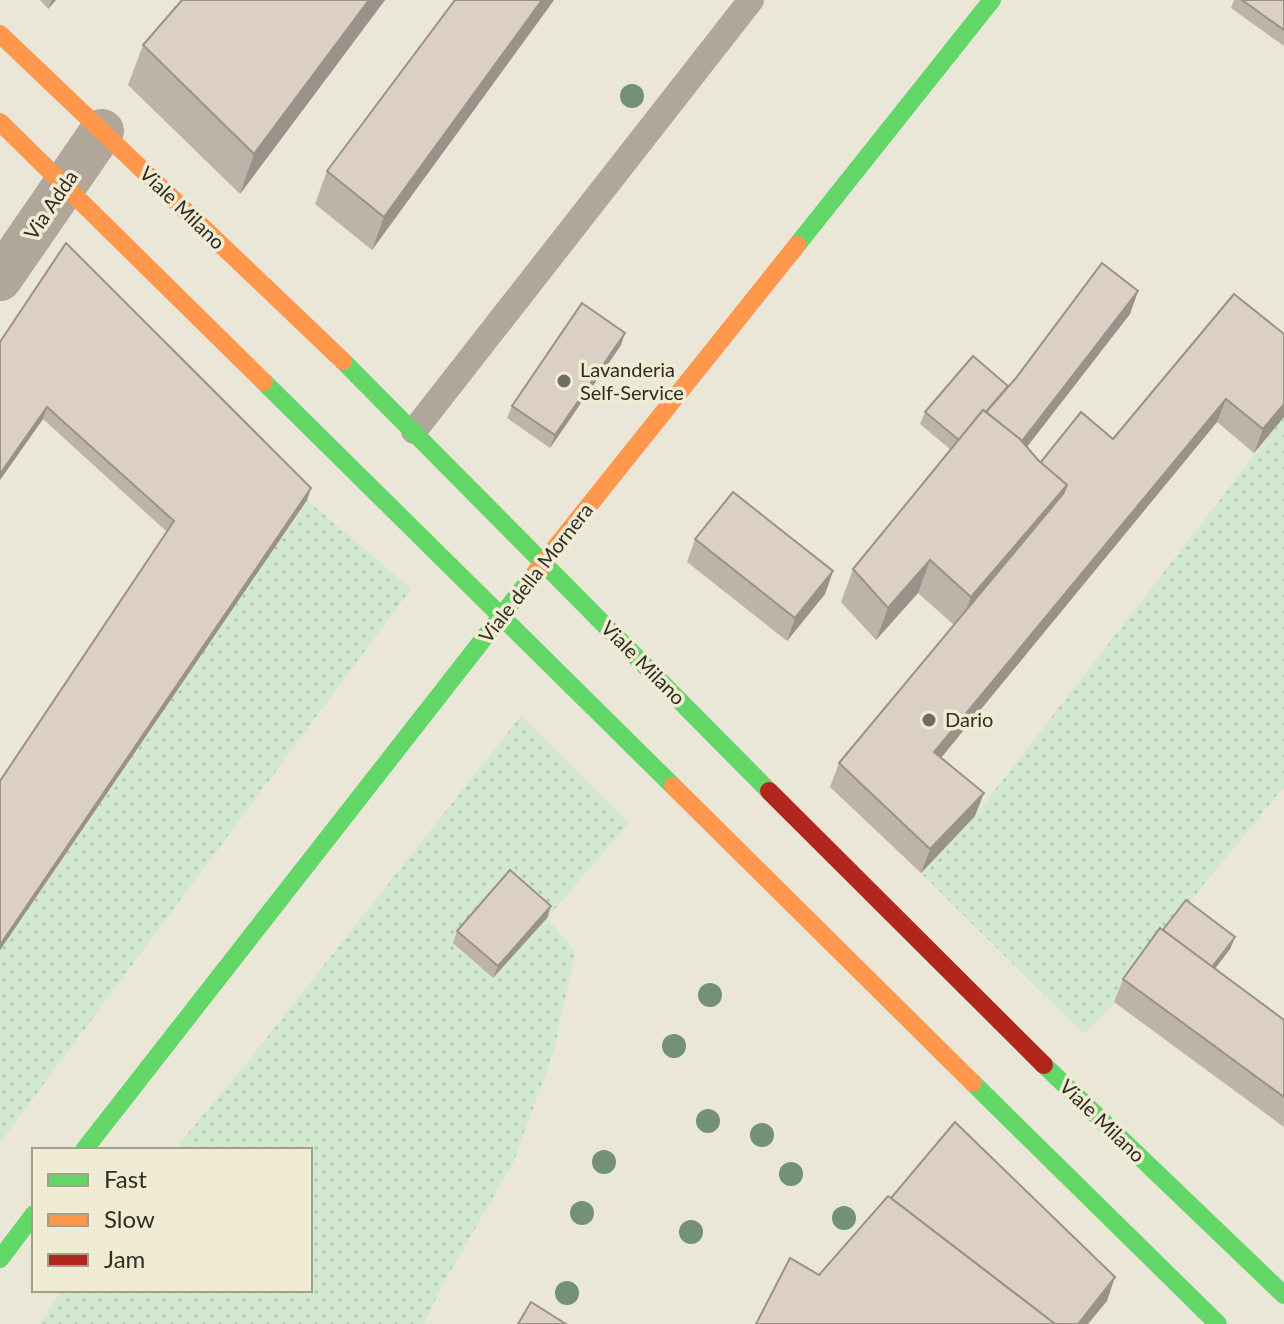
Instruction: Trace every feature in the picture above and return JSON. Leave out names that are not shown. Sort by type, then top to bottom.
[{"type":"street","name":"Viale della Mornera","points":[[86,1148],[570,528],[992,0]]},
{"type":"street","name":"Viale Milano","points":[[0,34],[414,431],[981,1005],[1284,1295]]},
{"type":"street","points":[[0,122],[1218,1324]]},
{"type":"street","name":"Via Adda","points":[[0,279],[102,131]]},
{"type":"street","points":[[0,1259],[32,1217]]},
{"type":"lane","points":[[414,431],[751,0]]},
{"type":"green space","points":[[1284,417],[1284,787],[1181,912],[1115,1002],[1084,1034],[921,873],[975,816]]},
{"type":"green space","points":[[307,500],[411,589],[0,1143],[0,950]]},
{"type":"green space","points":[[521,716],[629,823],[547,918],[575,952],[554,1051],[513,1163],[444,1282],[424,1324],[40,1324],[61,1292],[312,1292],[312,1148],[176,1148]]},
{"type":"building","points":[[182,0],[369,0],[254,154],[143,45]]},
{"type":"building","points":[[455,0],[542,0],[384,217],[327,171]]},
{"type":"building","points":[[1242,0],[1284,0],[1284,30]]},
{"type":"building","points":[[66,243],[311,488],[0,945],[0,781],[174,521],[47,407],[0,474],[0,342]]},
{"type":"building","points":[[1102,263],[1138,291],[1022,441],[986,412],[1016,378]]},
{"type":"building","points":[[1234,294],[1284,334],[1284,404],[1263,429],[1226,399],[934,752],[984,793],[930,849],[839,763],[1063,494],[1067,485],[1040,463],[1081,412],[1113,439]]},
{"type":"building","name":"Lavanderia Self-Service","points":[[582,303],[625,333],[555,435],[512,406]]},
{"type":"building","points":[[973,356],[1008,386],[959,440],[925,412]]},
{"type":"building","points":[[983,410],[1020,439],[1038,460],[1067,485],[971,597],[930,560],[888,608],[853,569]]},
{"type":"building","points":[[733,492],[833,571],[795,618],[695,539]]},
{"type":"building","points":[[510,870],[551,906],[498,966],[457,931]]},
{"type":"building","points":[[1186,900],[1235,937],[1212,967],[1163,930]]},
{"type":"building","points":[[1160,928],[1284,1020],[1284,1097],[1123,979]]},
{"type":"building","points":[[955,1122],[1115,1277],[1078,1324],[1055,1324],[891,1198]]},
{"type":"building","points":[[888,1196],[1055,1324],[756,1324],[790,1258],[819,1275]]},
{"type":"building","points":[[531,1302],[566,1324],[518,1324]]},
{"type":"traffic: fast","points":[[797,245],[992,0]]},
{"type":"traffic: fast","points":[[343,361],[769,791]]},
{"type":"traffic: fast","points":[[264,382],[673,786]]},
{"type":"traffic: fast","points":[[86,1148],[531,578]]},
{"type":"traffic: fast","points":[[1044,1065],[1284,1295]]},
{"type":"traffic: fast","points":[[973,1083],[1218,1324]]},
{"type":"traffic: fast","points":[[0,1259],[32,1217]]},
{"type":"traffic: slow","points":[[0,34],[343,361]]},
{"type":"traffic: slow","points":[[0,122],[264,382]]},
{"type":"traffic: slow","points":[[531,578],[797,245]]},
{"type":"traffic: slow","points":[[673,786],[973,1083]]},
{"type":"traffic: jam","points":[[769,791],[1044,1065]]},
{"type":"place","name":"Lavanderia Self-Service","points":[[564,381]]},
{"type":"place","name":"Dario","points":[[929,720]]}]
